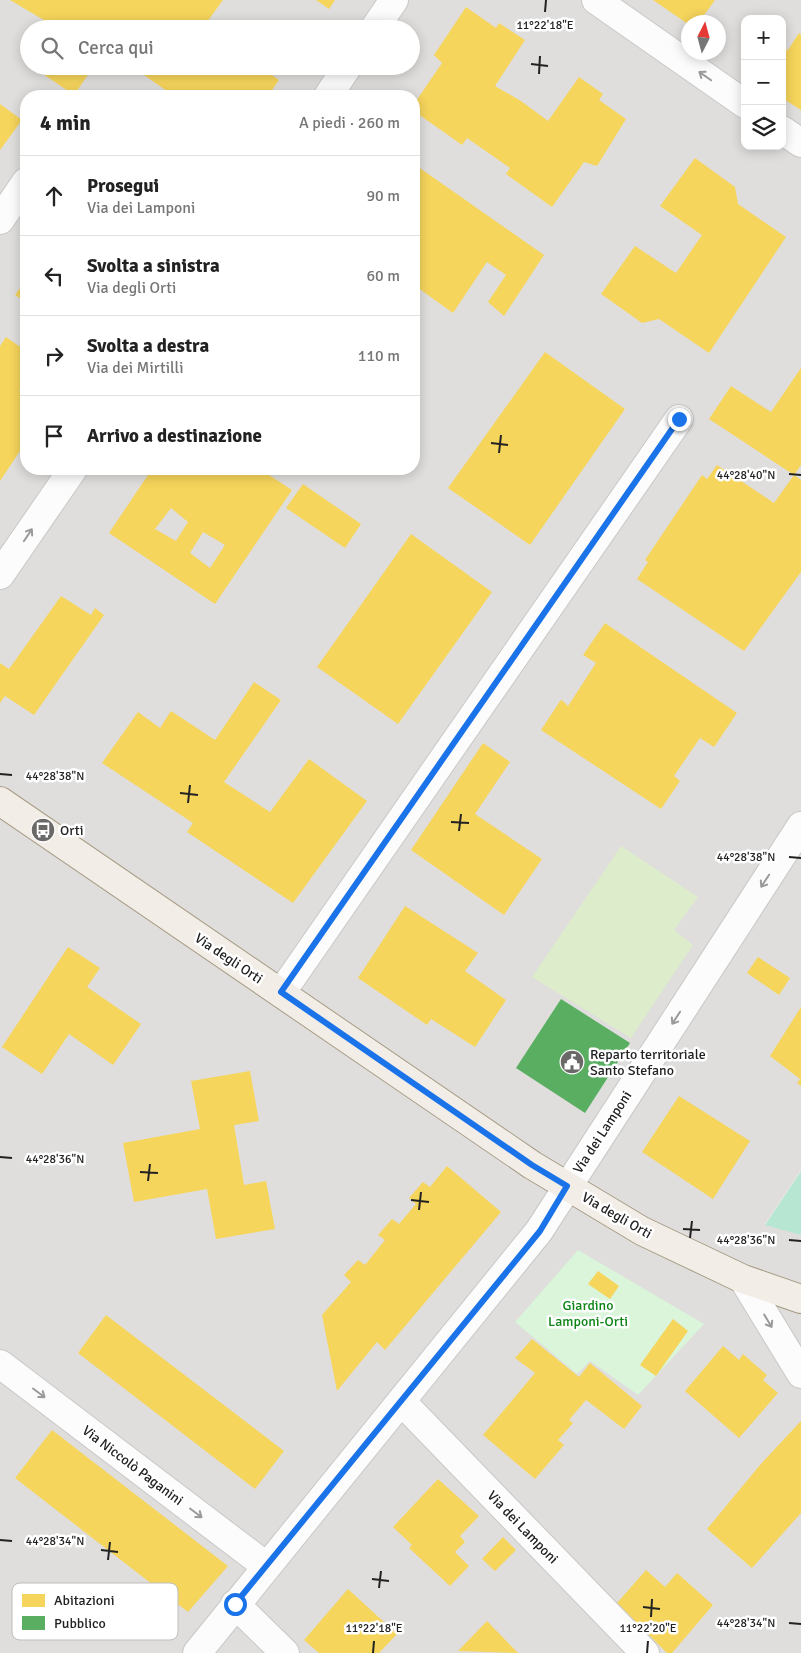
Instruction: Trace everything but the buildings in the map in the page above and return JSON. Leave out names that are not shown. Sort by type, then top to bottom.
[{"type":"main road","name":"Via degli Orti","points":[[0,801],[532,1165],[642,1231],[743,1279],[801,1299]]},
{"type":"street","points":[[380,20],[394,0]]},
{"type":"street","points":[[596,0],[741,101]]},
{"type":"street","points":[[332,90],[342,75]]},
{"type":"street","points":[[786,133],[801,143]]},
{"type":"street","points":[[0,220],[20,191]]},
{"type":"street","points":[[281,992],[679,419]]},
{"type":"street","points":[[0,575],[69,475]]},
{"type":"street","name":"Via dei Lamponi","points":[[196,1653],[540,1231],[567,1186],[801,826]]},
{"type":"street","points":[[743,1279],[801,1374]]},
{"type":"street","name":"Via Niccolò Paganini","points":[[0,1364],[266,1566]]},
{"type":"street","name":"Via dei Lamponi","points":[[401,1401],[645,1653]]},
{"type":"street","points":[[235,1604],[285,1653]]},
{"type":"shaded area","points":[[0,0],[801,0],[801,1170],[765,1224],[801,1235],[801,1653],[0,1653]]},
{"type":"green space","points":[[621,846],[698,897],[674,930],[693,945],[631,1038],[532,977]]},
{"type":"green space","points":[[801,1171],[801,1235],[765,1225]]},
{"type":"green space","name":"Giardino Lamponi-Orti","points":[[578,1250],[704,1324],[638,1395],[590,1361],[577,1374],[515,1322]]},
{"type":"place","name":"Orti","points":[[43,830]]},
{"type":"place","name":"Reparto territoriale Santo Stefano","points":[[572,1062]]},
{"type":"route","points":[[235,1604],[540,1231],[567,1186],[532,1165],[281,992],[679,419]]}]
